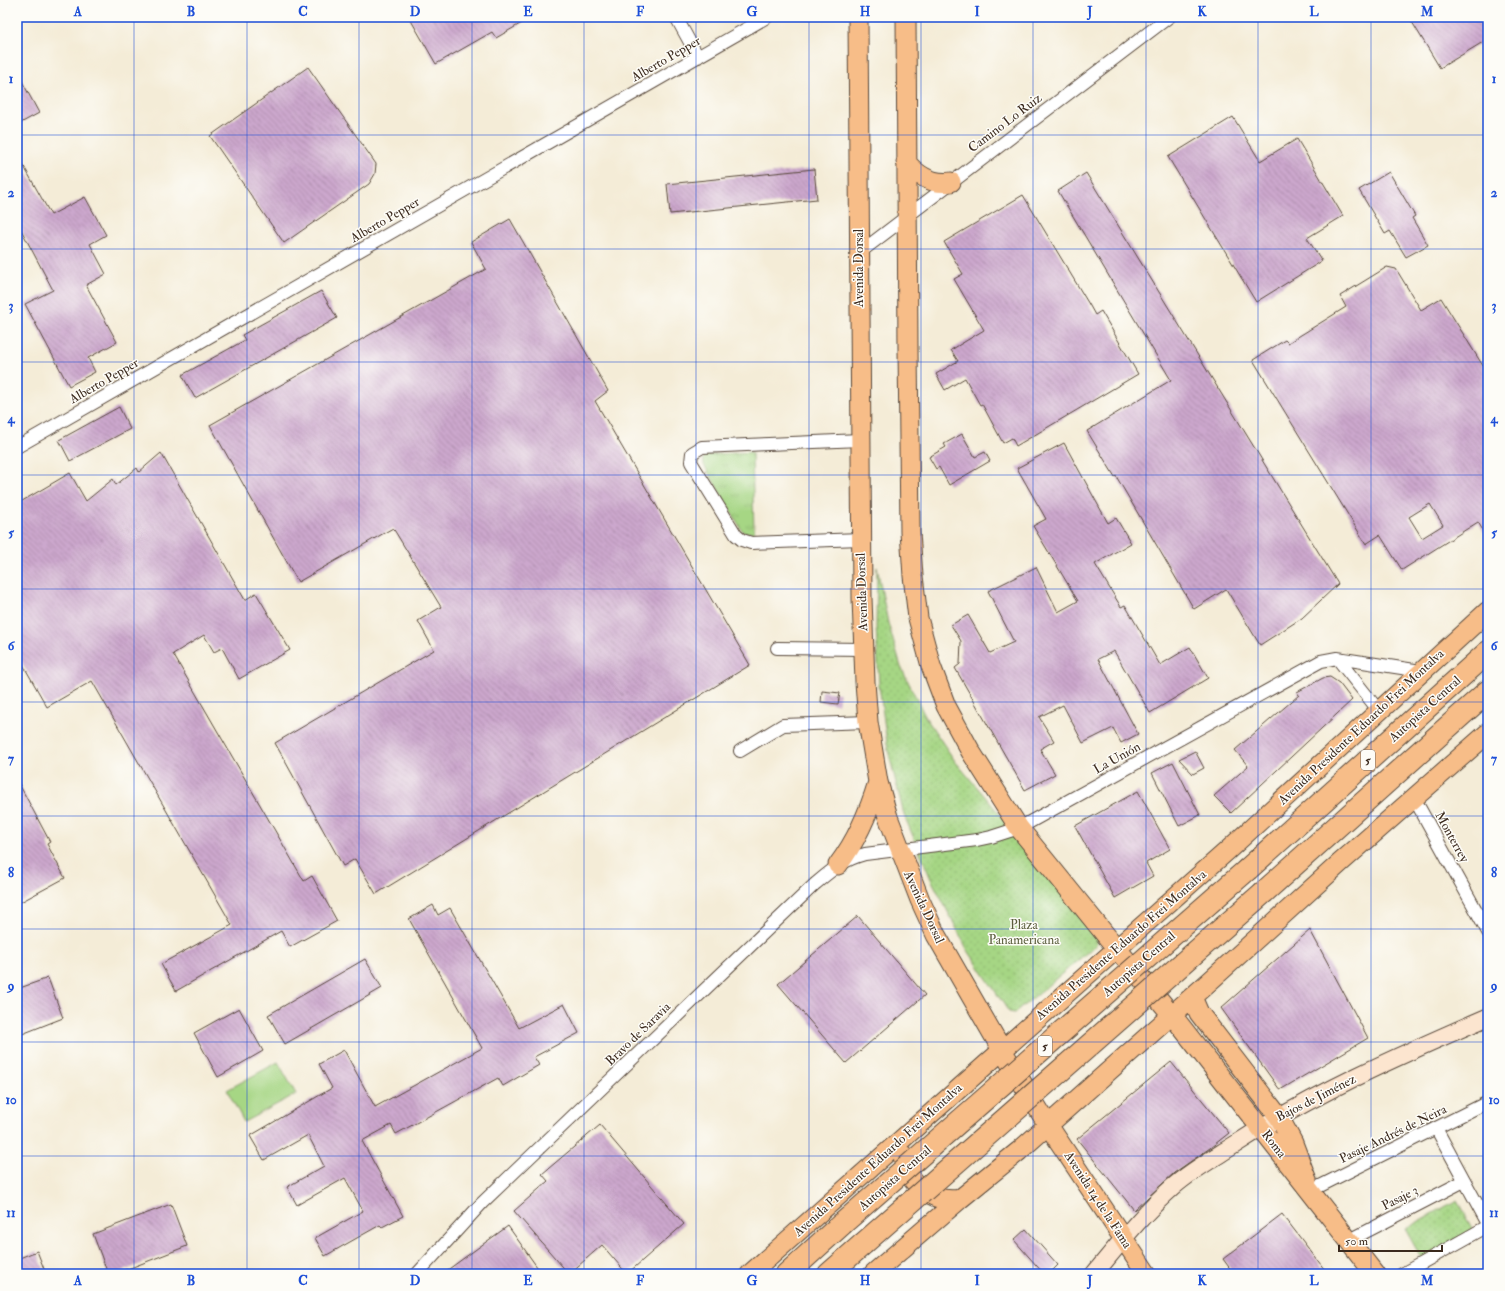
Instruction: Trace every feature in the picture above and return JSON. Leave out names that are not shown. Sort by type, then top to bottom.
[{"type":"highway","name":"Autopista Central","points":[[787,1274],[842,1224],[1248,869],[1488,652]]},
{"type":"highway","name":"5","points":[[829,1274],[1264,892],[1488,691]]},
{"type":"main road","name":"Avenida Dorsal","points":[[858,17],[861,540],[868,722],[878,782],[899,849],[936,935],[1002,1050],[1048,1125]]},
{"type":"main road","points":[[906,17],[910,532],[918,618],[931,666],[946,706],[970,752],[1020,828],[1172,1015]]},
{"type":"main road","points":[[906,162],[918,174],[931,181],[938,183],[951,182]]},
{"type":"main road","name":"Avenida Presidente Eduardo Frei Montalva","points":[[750,1274],[1221,856],[1488,611]]},
{"type":"main road","points":[[873,1274],[960,1199],[1019,1151],[1340,863],[1488,733]]},
{"type":"main road","points":[[838,865],[857,836],[869,809],[878,782]]},
{"type":"main road","points":[[1192,997],[1199,1013],[1279,1117],[1300,1158],[1310,1191]]},
{"type":"main road","name":"Roma","points":[[1172,1015],[1375,1274]]},
{"type":"main road","name":"Avenida 14 de la Fama","points":[[1048,1125],[1147,1274]]},
{"type":"main road","points":[[905,1136],[902,1151],[906,1168],[919,1186],[929,1194],[936,1197],[954,1200],[960,1199]]},
{"type":"street","points":[[676,17],[698,57]]},
{"type":"street","name":"Alberto Pepper","points":[[17,447],[767,17]]},
{"type":"street","name":"Camino Lo Ruiz","points":[[859,252],[1169,17]]},
{"type":"street","points":[[860,440],[702,447],[692,453],[691,462],[736,535],[742,540],[751,543],[861,540]]},
{"type":"street","points":[[777,648],[864,649]]},
{"type":"street","points":[[1337,658],[1379,711]]},
{"type":"street","name":"La Unión","points":[[899,849],[977,840],[1020,828],[1321,661],[1337,658],[1421,671]]},
{"type":"street","points":[[740,752],[783,725],[868,722]]},
{"type":"street","name":"Monterrey","points":[[1414,798],[1488,932]]},
{"type":"street","name":"Bravo de Saravia","points":[[417,1274],[458,1228],[508,1178],[815,884],[838,865],[849,859],[865,854],[899,849]]},
{"type":"street","name":"Bajos de Jiménez","points":[[1094,1274],[1123,1239],[1153,1207],[1174,1186],[1196,1169],[1279,1117],[1344,1083],[1430,1042],[1488,1017]]},
{"type":"street","name":"Pasaje Andrés de Neira","points":[[1310,1191],[1487,1104]]},
{"type":"street","points":[[1402,1274],[1488,1225],[1436,1128]]},
{"type":"street","name":"Pasaje 3","points":[[1348,1240],[1464,1181]]},
{"type":"green space","points":[[752,452],[754,533],[743,532],[704,465],[703,458],[706,455]]},
{"type":"green space","name":"Plaza Panamericana","points":[[877,567],[888,623],[901,667],[926,718],[955,761],[1003,818],[1099,939],[1095,946],[1015,1013],[1009,1012],[967,949],[931,879],[904,815],[888,750],[879,685],[876,626]]},
{"type":"green space","points":[[278,1062],[296,1094],[244,1122],[227,1090]]},
{"type":"green space","points":[[1457,1200],[1474,1230],[1422,1259],[1405,1229]]},
{"type":"building","points":[[409,17],[532,17],[496,38],[492,32],[436,64]]},
{"type":"building","points":[[1409,17],[1488,17],[1488,39],[1440,68]]},
{"type":"building","points":[[308,67],[376,164],[375,174],[369,184],[284,243],[210,136]]},
{"type":"building","points":[[17,72],[39,113],[17,125]]},
{"type":"building","points":[[1233,117],[1260,161],[1297,139],[1343,216],[1307,238],[1322,261],[1256,302],[1168,157]]},
{"type":"building","points":[[17,154],[51,215],[85,197],[106,235],[90,244],[106,274],[86,285],[117,342],[88,358],[95,372],[69,386],[25,304],[53,290],[17,222]]},
{"type":"building","points":[[814,169],[817,199],[670,214],[667,184]]},
{"type":"building","points":[[1389,172],[1415,216],[1412,218],[1428,245],[1406,257],[1390,231],[1385,234],[1359,190]]},
{"type":"building","points":[[1086,173],[1338,584],[1302,618],[1260,645],[1226,589],[1194,609],[1116,476],[1115,477],[1087,431],[1171,380],[1058,191]]},
{"type":"building","points":[[1023,195],[1095,315],[1101,311],[1138,374],[1016,446],[1012,438],[1003,443],[982,404],[980,405],[965,378],[945,390],[936,374],[958,361],[951,350],[984,330],[954,279],[963,274],[944,242]]},
{"type":"building","points":[[510,219],[608,391],[595,401],[750,665],[376,894],[355,859],[343,866],[275,743],[434,650],[418,621],[441,607],[393,528],[298,582],[210,425],[486,269],[471,242]]},
{"type":"building","points":[[1387,267],[1396,269],[1421,310],[1441,298],[1488,374],[1488,539],[1478,522],[1402,570],[1380,535],[1366,544],[1253,360],[1285,340],[1288,343],[1346,307],[1340,296]],"holes":[[[1430,504],[1443,525],[1422,538],[1409,517]]]},
{"type":"building","points":[[321,291],[337,318],[195,398],[182,375],[245,340],[242,335]]},
{"type":"building","points":[[119,407],[130,429],[70,461],[59,440]]},
{"type":"building","points":[[962,434],[975,457],[985,452],[990,461],[949,485],[939,467],[936,469],[929,457],[946,447],[944,444]]},
{"type":"building","points":[[1064,443],[1108,523],[1116,518],[1131,543],[1095,564],[1121,607],[1125,605],[1160,665],[1190,647],[1208,678],[1150,713],[1114,651],[1098,659],[1138,734],[1121,743],[1113,728],[1083,743],[1063,705],[1039,717],[1054,741],[1040,749],[1055,774],[1025,790],[955,668],[960,664],[961,641],[951,625],[968,615],[990,653],[1014,642],[988,591],[1036,567],[1058,612],[1078,601],[1033,526],[1046,519],[1017,468]]},
{"type":"building","points":[[161,453],[245,600],[256,593],[290,650],[239,679],[222,648],[214,652],[204,635],[173,654],[304,881],[312,876],[337,921],[290,947],[281,931],[176,991],[161,964],[232,925],[92,681],[47,707],[17,654],[17,504],[70,473],[86,501],[113,479],[116,485],[137,468],[139,472]]},
{"type":"building","points":[[1330,677],[1339,683],[1352,700],[1231,813],[1214,796],[1248,766],[1235,750],[1299,695],[1297,692],[1323,678]]},
{"type":"building","points":[[822,691],[840,693],[838,704],[821,702]]},
{"type":"building","points":[[1195,751],[1204,768],[1193,774],[1179,759]]},
{"type":"building","points":[[1173,762],[1200,815],[1179,826],[1152,773]]},
{"type":"building","points":[[17,780],[50,842],[47,844],[65,878],[17,904]]},
{"type":"building","points":[[1138,791],[1170,849],[1146,863],[1153,876],[1115,898],[1075,826]]},
{"type":"building","points":[[433,905],[438,915],[450,908],[519,1028],[564,1004],[579,1033],[534,1057],[539,1065],[503,1086],[498,1078],[396,1134],[391,1125],[362,1141],[403,1216],[382,1227],[380,1225],[325,1256],[315,1238],[363,1211],[345,1178],[297,1205],[287,1187],[324,1166],[308,1135],[264,1160],[250,1136],[332,1088],[319,1064],[344,1050],[375,1107],[482,1048],[409,919]]},
{"type":"building","points":[[858,916],[925,995],[846,1063],[778,984]]},
{"type":"building","points":[[1310,930],[1368,1038],[1280,1090],[1221,1008]]},
{"type":"building","points":[[365,959],[382,988],[285,1044],[268,1015]]},
{"type":"building","points":[[48,978],[63,1018],[17,1036],[17,989]]},
{"type":"building","points":[[239,1008],[263,1051],[218,1077],[194,1033]]},
{"type":"building","points":[[1171,1062],[1229,1133],[1174,1173],[1134,1210],[1077,1139]]},
{"type":"building","points":[[600,1125],[684,1224],[627,1274],[602,1245],[569,1274],[514,1211],[548,1181],[542,1174]]},
{"type":"building","points":[[171,1204],[187,1246],[115,1274],[108,1274],[93,1234]]},
{"type":"building","points":[[1282,1214],[1328,1274],[1234,1274],[1223,1259]]},
{"type":"building","points":[[508,1226],[542,1274],[442,1274]]},
{"type":"building","points":[[1026,1229],[1058,1265],[1049,1274],[1044,1274],[1014,1240]]},
{"type":"building","points":[[37,1251],[46,1274],[17,1274],[17,1259]]}]
